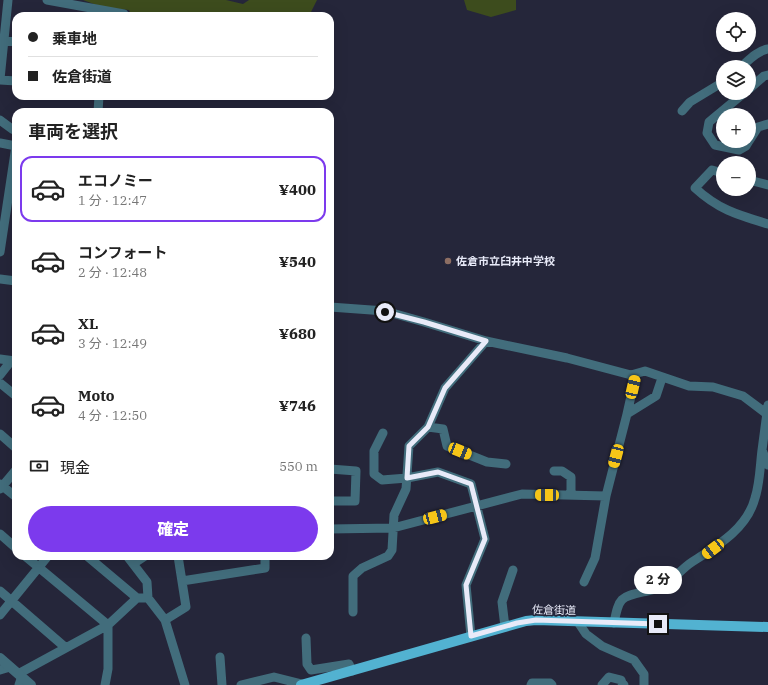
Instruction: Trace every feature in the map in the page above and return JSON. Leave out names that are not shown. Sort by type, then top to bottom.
[{"type":"main road","name":"佐倉街道","points":[[301,685],[517,623],[536,620],[768,628]]},
{"type":"street","points":[[47,0],[113,12]]},
{"type":"street","points":[[5,2],[0,79],[12,80]]},
{"type":"street","points":[[2,40],[12,41]]},
{"type":"street","points":[[748,60],[763,50],[768,49]]},
{"type":"street","points":[[756,83],[764,76],[768,75]]},
{"type":"street","points":[[682,111],[690,102],[716,86]]},
{"type":"street","points":[[726,108],[736,100]]},
{"type":"street","points":[[716,116],[709,122],[707,132],[716,145]]},
{"type":"street","points":[[0,120],[12,130]]},
{"type":"street","points":[[756,130],[758,127],[768,124]]},
{"type":"street","points":[[0,144],[12,146]]},
{"type":"street","points":[[729,148],[739,150],[742,148]]},
{"type":"street","points":[[716,171],[712,170],[695,188],[706,198],[728,212],[768,224]]},
{"type":"street","points":[[0,252],[12,172]]},
{"type":"street","points":[[756,182],[768,185]]},
{"type":"street","points":[[0,279],[12,280]]},
{"type":"street","points":[[334,307],[385,312],[486,341],[567,358],[631,375],[645,371],[689,386],[713,387],[743,396],[767,410],[759,484],[755,500],[749,514],[736,530],[706,554],[691,562],[666,584],[660,588],[628,595],[622,599],[617,607],[614,623]]},
{"type":"street","points":[[353,612],[353,576],[362,568],[388,556],[392,550],[394,515],[406,489],[409,446],[428,427],[445,388],[486,341]]},
{"type":"street","points":[[0,359],[12,361]]},
{"type":"street","points":[[0,375],[12,362]]},
{"type":"street","points":[[584,582],[595,558],[606,496],[636,374]]},
{"type":"street","points":[[627,414],[656,396],[662,378]]},
{"type":"street","points":[[0,383],[12,393]]},
{"type":"street","points":[[428,427],[443,429],[447,446],[486,462],[506,464]]},
{"type":"street","points":[[383,433],[374,451],[374,474],[382,480],[407,478],[438,472],[471,484],[478,506],[485,539],[466,585],[471,636]]},
{"type":"street","points":[[0,434],[12,444]]},
{"type":"street","points":[[762,450],[768,465]]},
{"type":"street","points":[[334,469],[356,471],[355,500],[334,501]]},
{"type":"street","points":[[554,471],[562,471],[571,477],[571,495]]},
{"type":"street","points":[[12,474],[1,486],[12,494]]},
{"type":"street","points":[[334,529],[393,528],[522,494],[606,496]]},
{"type":"street","points":[[0,534],[12,544]]},
{"type":"street","points":[[30,560],[108,625],[108,669],[105,685]]},
{"type":"street","points":[[0,615],[45,560]]},
{"type":"street","points":[[92,560],[137,598],[148,598]]},
{"type":"street","points":[[130,560],[147,582],[148,598],[165,620],[185,685]]},
{"type":"street","points":[[133,564],[139,560]]},
{"type":"street","points":[[165,620],[186,607],[179,560]]},
{"type":"street","points":[[182,581],[265,568],[265,560]]},
{"type":"street","points":[[505,627],[502,602],[513,570]]},
{"type":"street","points":[[0,591],[66,648]]},
{"type":"street","points":[[20,678],[66,648],[108,625],[137,598]]},
{"type":"street","points":[[578,622],[586,634],[602,646],[634,660],[644,674],[644,685]]},
{"type":"street","points":[[306,638],[307,664],[311,670],[349,664],[352,671]]},
{"type":"street","points":[[220,657],[222,685]]},
{"type":"street","points":[[0,658],[5,668],[31,685]]},
{"type":"street","points":[[241,685],[274,677],[301,685]]},
{"type":"street","points":[[602,685],[609,677],[621,680],[624,685]]},
{"type":"street","points":[[531,685],[532,683],[550,683],[552,685]]},
{"type":"green space","points":[[83,0],[226,0],[243,4],[249,0],[317,0],[311,12],[130,12],[129,10],[102,7]]},
{"type":"green space","points":[[464,0],[516,0],[516,10],[491,17],[467,10]]},
{"type":"place","name":"佐倉市立臼井中学校","points":[[448,261]]},
{"type":"route","points":[[385,312],[486,341],[445,388],[428,427],[409,446],[407,478],[438,472],[471,484],[478,506],[485,539],[472,567],[466,585],[471,636],[517,623],[536,620],[658,624]]}]
